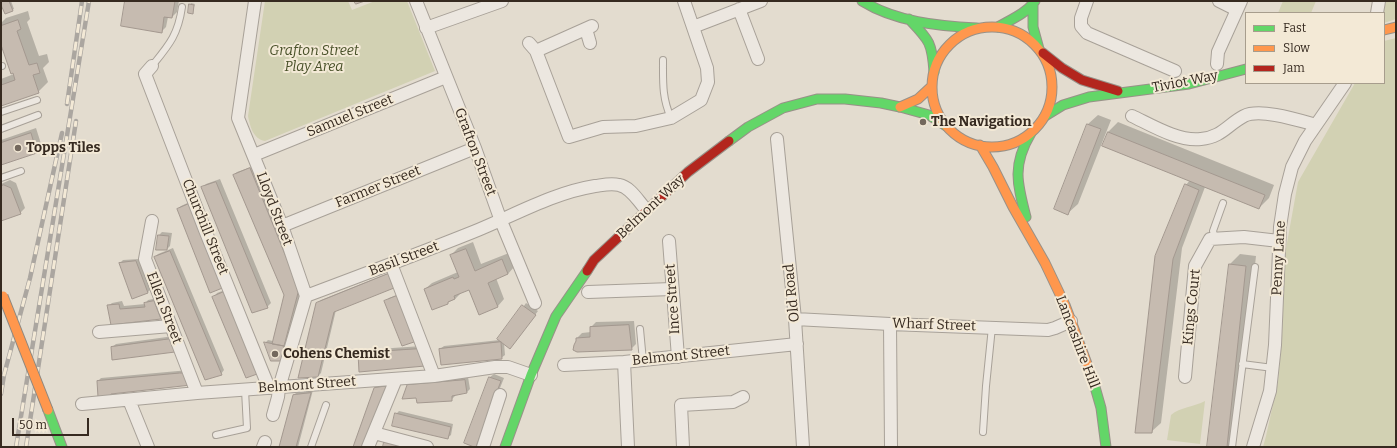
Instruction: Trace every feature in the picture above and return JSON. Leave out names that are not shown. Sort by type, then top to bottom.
[{"type":"main road","points":[[862,1],[872,8],[909,19],[962,28],[998,27],[1015,31],[1029,40],[1040,50]]},
{"type":"main road","points":[[979,28],[964,34],[950,44],[940,57],[934,72],[932,86],[934,100],[948,127],[960,137],[980,145],[998,146],[1015,142],[1031,133],[1039,125],[1045,116],[1051,100],[1052,83],[1049,67],[1040,50],[1033,26],[1034,2]]},
{"type":"main road","points":[[998,27],[1016,17],[1034,2]]},
{"type":"main road","points":[[909,19],[928,39],[932,53],[934,72]]},
{"type":"main road","points":[[1385,30],[1396,27]]},
{"type":"main road","name":"Tiviot Way","points":[[1040,50],[1062,68],[1082,80],[1123,93]]},
{"type":"main road","name":"Tiviot Way","points":[[1045,116],[1063,105],[1089,98],[1189,84],[1245,69]]},
{"type":"main road","points":[[900,107],[925,95],[932,86]]},
{"type":"main road","name":"Belmont Way","points":[[505,447],[531,374],[556,316],[594,260],[688,172],[748,127],[784,108],[817,99],[845,99],[881,103],[900,107],[929,115],[948,127]]},
{"type":"main road","name":"Lancashire Hill","points":[[1031,133],[1020,154],[1017,174],[1021,199],[1032,242]]},
{"type":"main road","name":"Lancashire Hill","points":[[980,145],[993,166],[1032,242],[1045,263],[1071,321],[1090,369],[1101,408],[1106,447]]},
{"type":"main road","points":[[2,293],[48,410],[58,445]]},
{"type":"street","name":"Lloyd Street","points":[[255,1],[238,118],[282,226],[306,296]]},
{"type":"street","name":"Grafton Street","points":[[416,1],[475,148],[501,221],[534,303]]},
{"type":"street","points":[[426,28],[502,1]]},
{"type":"street","points":[[590,43],[589,28],[532,47],[570,141],[603,127],[636,126],[671,118],[700,100],[708,82],[707,68],[684,1]]},
{"type":"street","points":[[693,26],[761,1]]},
{"type":"street","points":[[1087,1],[1081,18],[1081,26],[1087,33],[1175,71]]},
{"type":"street","points":[[1217,64],[1218,52],[1239,5],[1219,1]]},
{"type":"street","points":[[1377,12],[1379,1]]},
{"type":"street","points":[[739,9],[758,59]]},
{"type":"street","name":"Churchill Street","points":[[152,66],[145,74],[205,230],[274,388]]},
{"type":"street","name":"Samuel Street","points":[[254,155],[446,77]]},
{"type":"street","name":"Penny Lane","points":[[1253,447],[1270,391],[1273,368],[1279,241],[1285,194],[1292,167],[1305,140],[1344,84]]},
{"type":"street","points":[[1132,116],[1179,137],[1200,140],[1220,134],[1245,116],[1260,113],[1285,116],[1316,125]]},
{"type":"street","name":"Old Road","points":[[777,139],[795,319],[802,447]]},
{"type":"street","name":"Farmer Street","points":[[282,226],[475,148]]},
{"type":"street","name":"Basil Street","points":[[306,296],[501,221],[551,198],[577,189],[608,184],[620,185],[629,190],[644,206]]},
{"type":"street","name":"Ellen Street","points":[[152,221],[145,259],[197,393]]},
{"type":"street","points":[[1215,238],[1244,237],[1279,241]]},
{"type":"street","name":"Kings Court","points":[[1185,377],[1195,266],[1210,239],[1215,238]]},
{"type":"street","name":"Ince Street","points":[[669,241],[678,357]]},
{"type":"street","points":[[391,264],[434,376]]},
{"type":"street","points":[[588,292],[672,289]]},
{"type":"street","points":[[272,415],[278,397],[274,388],[306,296]]},
{"type":"street","name":"Wharf Street","points":[[795,319],[1048,330],[1071,321]]},
{"type":"street","points":[[890,324],[891,447]]},
{"type":"street","points":[[99,332],[171,326]]},
{"type":"street","name":"Belmont Street","points":[[564,365],[643,361],[797,344]]},
{"type":"street","points":[[624,362],[628,447]]},
{"type":"street","name":"Belmont Street","points":[[82,404],[197,393],[434,376],[495,367],[508,367],[531,374]]},
{"type":"street","points":[[368,447],[396,379]]},
{"type":"street","points":[[483,447],[500,395]]},
{"type":"street","points":[[683,447],[681,405],[732,402],[743,397]]},
{"type":"street","points":[[129,400],[148,447]]},
{"type":"street","points":[[374,432],[427,447]]},
{"type":"lane","points":[[152,66],[175,34],[180,22],[182,7]]},
{"type":"lane","points":[[663,60],[663,91],[666,106],[671,118]]},
{"type":"lane","points":[[1,112],[37,100]]},
{"type":"lane","points":[[1,129],[38,115]]},
{"type":"lane","points":[[1,178],[21,171]]},
{"type":"lane","points":[[1215,238],[1213,231],[1223,203]]},
{"type":"lane","points":[[1232,447],[1255,267]]},
{"type":"lane","points":[[983,432],[992,327]]},
{"type":"lane","points":[[640,328],[643,361]]},
{"type":"lane","points":[[1242,364],[1273,368]]},
{"type":"lane","points":[[216,435],[247,428],[245,390]]},
{"type":"lane","points":[[310,447],[326,405]]},
{"type":"green space","name":"Grafton Street Play Area","points":[[265,1],[348,1],[352,10],[375,1],[407,1],[435,71],[265,141],[261,140],[253,132],[248,116]]},
{"type":"green space","points":[[1283,1],[1316,1],[1311,12],[1278,12]]},
{"type":"green space","points":[[1386,1],[1396,1],[1396,19],[1385,23],[1385,12],[1383,12]]},
{"type":"green space","points":[[1396,38],[1396,447],[1263,447],[1278,382],[1282,336],[1285,254],[1298,182],[1354,84],[1385,84],[1385,41]]},
{"type":"green space","points":[[1205,401],[1200,444],[1167,440],[1171,415],[1179,410]]},
{"type":"building","points":[[1,1],[9,1],[13,11],[5,14]]},
{"type":"building","points":[[125,1],[175,1],[172,18],[164,17],[162,33],[121,26]]},
{"type":"building","points":[[354,1],[365,1],[356,4]]},
{"type":"building","points":[[189,4],[194,5],[193,14],[188,13]]},
{"type":"building","points":[[18,20],[21,29],[17,31],[29,65],[37,63],[40,73],[33,75],[39,93],[1,106],[1,85],[15,80],[13,73],[11,74],[1,45],[1,26]]},
{"type":"building","points":[[1087,124],[1101,129],[1068,215],[1054,209]]},
{"type":"building","points":[[1108,132],[1265,195],[1259,209],[1102,146]]},
{"type":"building","name":"Topps Tiles","points":[[31,133],[37,153],[1,165],[1,143]]},
{"type":"building","points":[[250,168],[299,289],[284,346],[272,344],[284,295],[233,175]]},
{"type":"building","points":[[216,182],[268,308],[252,313],[201,187]]},
{"type":"building","points":[[1185,184],[1199,190],[1173,259],[1152,433],[1135,433],[1155,256]]},
{"type":"building","points":[[4,185],[11,188],[21,214],[1,221],[1,186]]},
{"type":"building","points":[[191,203],[225,287],[210,293],[177,209]]},
{"type":"building","points":[[158,235],[169,236],[167,250],[156,250]]},
{"type":"building","points":[[466,249],[475,271],[502,259],[508,274],[488,283],[498,307],[479,315],[469,290],[454,296],[455,299],[448,302],[448,304],[432,310],[424,289],[453,277],[454,279],[459,277],[450,255]]},
{"type":"building","points":[[170,251],[222,375],[205,380],[154,257]]},
{"type":"building","points":[[136,261],[148,293],[132,299],[119,263]]},
{"type":"building","points":[[1229,264],[1246,266],[1227,447],[1207,447]]},
{"type":"building","points":[[388,274],[394,288],[334,312],[318,377],[298,378],[316,303]]},
{"type":"building","points":[[226,291],[260,373],[246,378],[212,297]]},
{"type":"building","points":[[399,295],[417,341],[402,346],[384,301]]},
{"type":"building","points":[[154,301],[161,319],[111,325],[107,305],[119,304],[120,309],[145,307],[144,303]]},
{"type":"building","points":[[522,305],[536,315],[510,349],[497,339]]},
{"type":"building","points":[[629,325],[632,350],[577,352],[573,350],[576,338],[590,337],[590,327]]},
{"type":"building","points":[[171,339],[175,352],[112,360],[111,347]]},
{"type":"building","name":"Cohens Chemist","points":[[264,342],[284,346],[281,361],[271,361]]},
{"type":"building","points":[[501,342],[502,359],[441,365],[439,349]]},
{"type":"building","points":[[419,349],[425,366],[359,372],[358,353]]},
{"type":"building","points":[[185,373],[191,385],[111,394],[111,396],[98,397],[97,381]]},
{"type":"building","points":[[489,377],[501,381],[476,447],[474,447],[464,443]]},
{"type":"building","points":[[465,380],[467,393],[452,396],[452,401],[417,403],[416,398],[402,399],[407,385]]},
{"type":"building","points":[[388,386],[365,447],[353,447],[374,388]]},
{"type":"building","points":[[311,393],[296,447],[279,447],[293,395]]},
{"type":"building","points":[[395,413],[451,427],[448,439],[392,426]]},
{"type":"building","points":[[384,442],[405,447],[383,447]]},
{"type":"railway","points":[[67,104],[82,1]]},
{"type":"railway","points":[[16,447],[89,1]]},
{"type":"railway","points":[[26,447],[76,121]]},
{"type":"railway","points":[[1,394],[4,375],[30,278],[62,133]]},
{"type":"traffic: fast","points":[[862,1],[889,14],[918,22],[977,28]]},
{"type":"traffic: fast","points":[[998,27],[1023,13],[1035,1]]},
{"type":"traffic: fast","points":[[1033,4],[1033,27],[1039,49]]},
{"type":"traffic: fast","points":[[909,19],[928,42],[932,54],[934,72]]},
{"type":"traffic: fast","points":[[1045,116],[1063,105],[1089,97],[1189,84],[1245,69]]},
{"type":"traffic: fast","points":[[729,141],[748,127],[783,108],[817,99],[845,99],[881,103],[900,107],[929,115],[948,127]]},
{"type":"traffic: fast","points":[[1026,217],[1020,194],[1018,174],[1021,155],[1031,133]]},
{"type":"traffic: fast","points":[[505,447],[531,375],[556,316],[587,271]]},
{"type":"traffic: fast","points":[[1093,380],[1101,408],[1106,447]]},
{"type":"traffic: fast","points":[[48,410],[62,447]]},
{"type":"traffic: slow","points":[[992,27],[1015,32],[1025,37],[1034,45],[1042,54],[1047,64],[1052,87],[1047,110],[1042,120],[1034,129],[1025,137],[1015,142],[992,147],[969,142],[959,137],[950,129],[942,120],[937,110],[932,87],[937,64],[942,54],[950,45],[959,37],[969,32],[992,27]]},
{"type":"traffic: slow","points":[[1385,30],[1396,27]]},
{"type":"traffic: slow","points":[[900,107],[918,99],[932,86]]},
{"type":"traffic: slow","points":[[980,145],[1045,263],[1065,305],[1093,380]]},
{"type":"traffic: slow","points":[[3,296],[48,410]]},
{"type":"traffic: jam","points":[[1043,53],[1062,68],[1082,80],[1118,91]]},
{"type":"traffic: jam","points":[[587,271],[594,260],[688,172],[729,141]]},
{"type":"place","name":"The Navigation","points":[[923,122]]},
{"type":"place","name":"Topps Tiles","points":[[18,148]]},
{"type":"place","name":"Cohens Chemist","points":[[275,354]]}]
